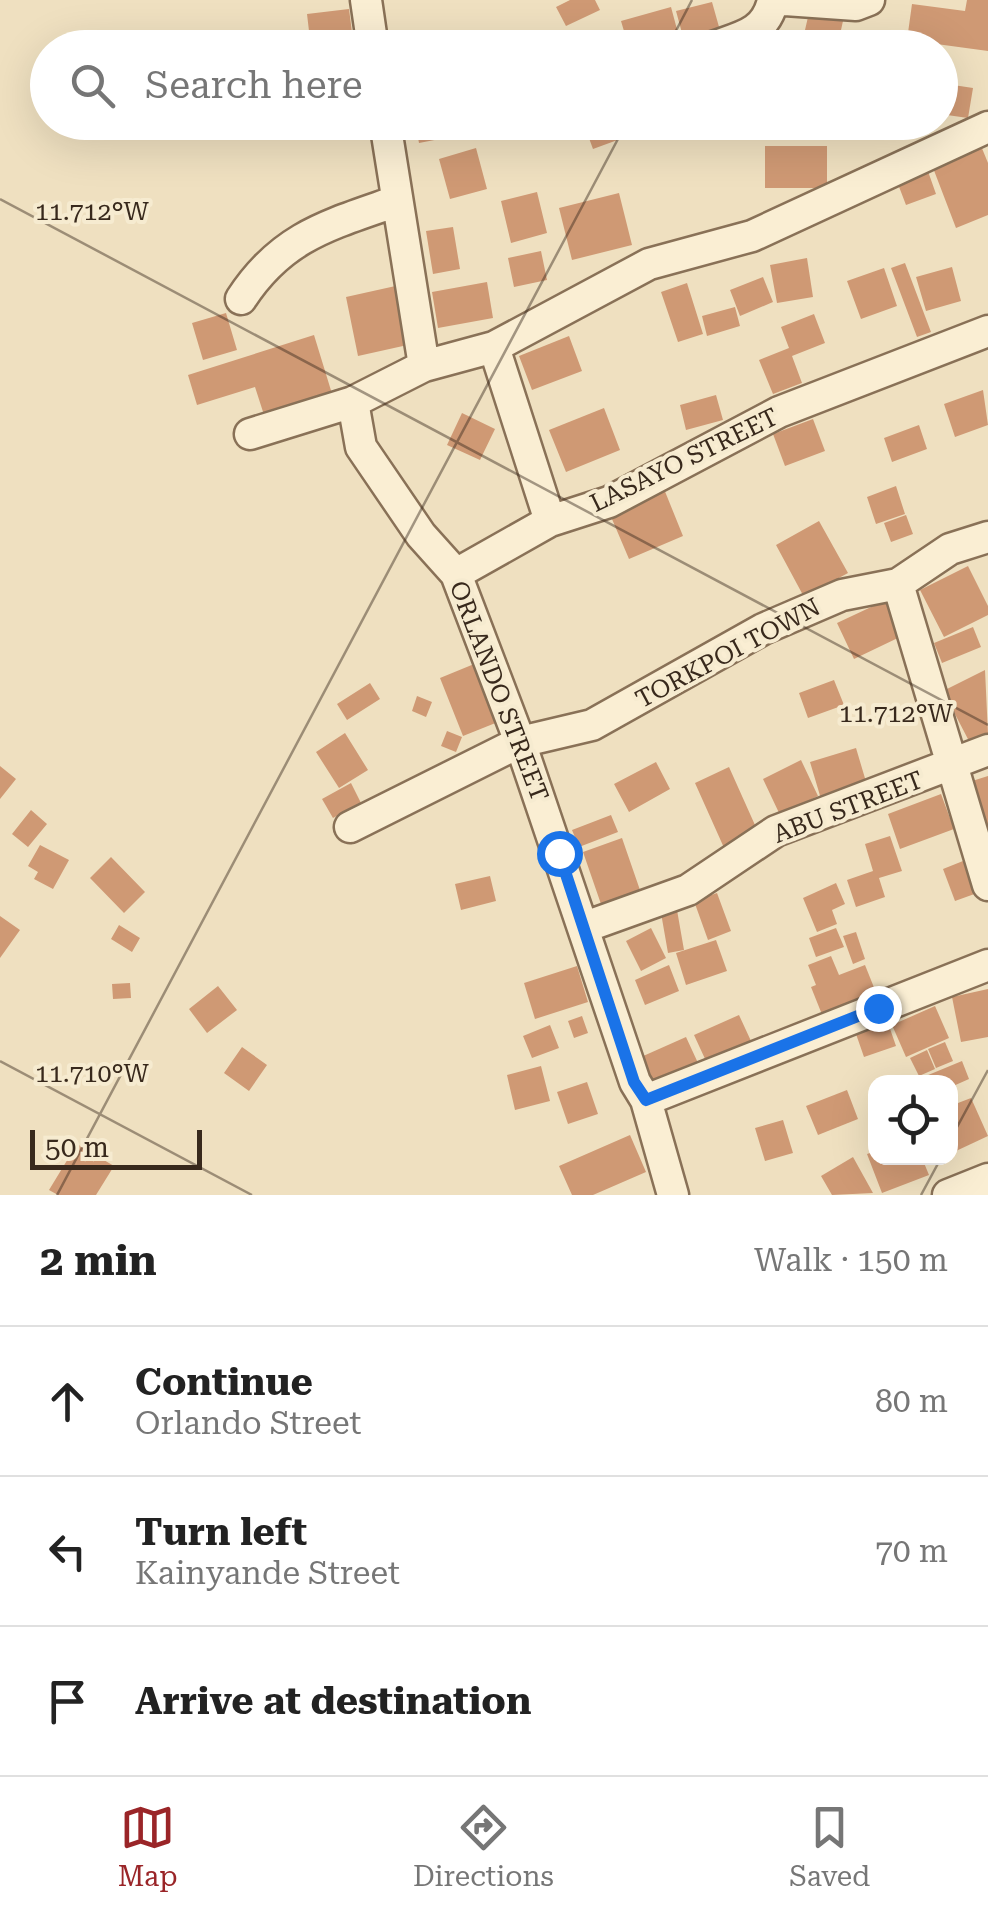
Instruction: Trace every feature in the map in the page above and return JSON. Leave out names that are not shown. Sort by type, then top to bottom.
[{"type":"street","points":[[366,0],[370,30]]},
{"type":"street","points":[[758,30],[769,20],[773,0]]},
{"type":"street","points":[[785,0],[856,5],[869,0]]},
{"type":"street","points":[[250,434],[354,402],[424,366],[494,347],[650,264],[752,236],[988,127]]},
{"type":"street","points":[[388,140],[424,366]]},
{"type":"street","points":[[241,299],[262,268],[304,234],[397,201]]},
{"type":"street","name":"LASAYO STREET","points":[[456,574],[550,521],[609,502],[779,412],[988,330]]},
{"type":"street","points":[[494,347],[550,521]]},
{"type":"street","name":"ORLANDO STREET","points":[[354,402],[361,448],[421,535],[456,574],[585,927],[634,1082],[646,1100],[673,1195]]},
{"type":"street","name":"TORKPOI TOWN","points":[[350,827],[520,742],[592,725],[763,629],[842,594],[898,584],[950,550],[988,536]]},
{"type":"street","name":"ABU STREET","points":[[898,584],[988,885]]},
{"type":"street","points":[[951,765],[988,750]]},
{"type":"street","name":"ABU STREET","points":[[585,927],[688,890],[776,831],[951,765]]},
{"type":"street","points":[[646,1100],[988,965]]},
{"type":"street","points":[[948,1195],[988,1178]]},
{"type":"building","points":[[570,0],[595,0],[600,10],[566,26],[556,7]]},
{"type":"building","points":[[967,0],[988,0],[988,51],[958,47],[958,30],[908,30],[912,4],[965,11]]},
{"type":"building","points":[[712,2],[720,30],[681,30],[676,11]]},
{"type":"building","points":[[811,4],[845,12],[841,30],[805,30]]},
{"type":"building","points":[[671,7],[677,30],[624,30],[621,21]]},
{"type":"building","points":[[349,9],[352,30],[309,30],[307,14]]},
{"type":"building","points":[[958,86],[973,88],[968,118],[958,117]]},
{"type":"building","points":[[590,140],[618,140],[593,149]]},
{"type":"building","points":[[979,141],[988,163],[988,215],[956,228],[930,160]]},
{"type":"building","points":[[765,146],[827,146],[827,188],[765,188]]},
{"type":"building","points":[[476,148],[487,189],[450,199],[439,159]]},
{"type":"building","points":[[924,160],[936,194],[906,205],[893,171]]},
{"type":"building","points":[[537,192],[547,233],[511,243],[501,201]]},
{"type":"building","points":[[619,193],[632,245],[572,260],[559,208]]},
{"type":"building","points":[[453,227],[460,269],[433,274],[426,231]]},
{"type":"building","points":[[541,251],[547,280],[514,287],[508,258]]},
{"type":"building","points":[[807,258],[813,297],[777,303],[770,265]]},
{"type":"building","points":[[905,263],[931,332],[917,337],[891,268]]},
{"type":"building","points":[[952,267],[961,301],[926,311],[916,277]]},
{"type":"building","points":[[884,268],[897,306],[861,319],[847,281]]},
{"type":"building","points":[[763,277],[773,302],[740,316],[730,290]]},
{"type":"building","points":[[487,282],[493,318],[438,328],[432,292]]},
{"type":"building","points":[[687,283],[703,334],[678,342],[661,292]]},
{"type":"building","points":[[400,285],[412,344],[358,356],[346,297]]},
{"type":"building","points":[[735,307],[740,326],[707,336],[702,316]]},
{"type":"building","points":[[226,313],[237,350],[203,360],[192,323]]},
{"type":"building","points":[[814,314],[825,343],[792,356],[802,383],[773,394],[759,360],[789,348],[781,327]]},
{"type":"building","points":[[314,335],[333,397],[265,418],[255,387],[197,405],[188,375]]},
{"type":"building","points":[[569,336],[582,371],[532,390],[519,356]]},
{"type":"building","points":[[983,390],[988,425],[955,437],[944,404]]},
{"type":"building","points":[[716,395],[723,420],[686,430],[680,405]]},
{"type":"building","points":[[604,408],[620,450],[566,472],[549,430]]},
{"type":"building","points":[[462,413],[495,429],[480,460],[447,445]]},
{"type":"building","points":[[813,419],[825,451],[785,466],[773,434]]},
{"type":"building","points":[[919,425],[927,449],[892,462],[884,438]]},
{"type":"building","points":[[896,486],[905,514],[876,524],[867,497]]},
{"type":"building","points":[[664,489],[683,536],[629,559],[609,512]]},
{"type":"building","points":[[906,515],[913,534],[891,542],[884,523]]},
{"type":"building","points":[[819,521],[848,573],[804,597],[776,545]]},
{"type":"building","points":[[968,566],[988,606],[988,615],[944,637],[920,590]]},
{"type":"building","points":[[886,600],[902,636],[854,659],[837,623]]},
{"type":"building","points":[[973,627],[981,647],[942,663],[934,643]]},
{"type":"building","points":[[479,662],[503,720],[463,736],[440,678]]},
{"type":"building","points":[[985,670],[988,734],[970,743],[943,691]]},
{"type":"building","points":[[834,680],[844,705],[808,718],[799,693]]},
{"type":"building","points":[[370,683],[380,699],[347,720],[337,704]]},
{"type":"building","points":[[417,696],[432,702],[426,717],[412,711]]},
{"type":"building","points":[[447,731],[462,737],[456,752],[441,746]]},
{"type":"building","points":[[345,733],[368,770],[339,788],[316,752]]},
{"type":"building","points":[[856,748],[867,785],[821,799],[810,762]]},
{"type":"building","points":[[801,760],[818,796],[780,815],[763,779]]},
{"type":"building","points":[[656,762],[670,789],[629,812],[614,784]]},
{"type":"building","points":[[0,766],[16,779],[0,799]]},
{"type":"building","points":[[729,767],[759,834],[725,850],[695,783]]},
{"type":"building","points":[[988,776],[988,825],[984,826],[969,782]]},
{"type":"building","points":[[351,783],[361,803],[333,818],[322,799]]},
{"type":"building","points":[[941,794],[954,829],[900,849],[888,814]]},
{"type":"building","points":[[31,810],[47,824],[28,847],[12,834]]},
{"type":"building","points":[[611,815],[618,832],[579,847],[572,830]]},
{"type":"building","points":[[890,836],[902,871],[879,878],[885,897],[856,907],[847,880],[873,871],[865,844]]},
{"type":"building","points":[[622,838],[641,893],[602,907],[583,852]]},
{"type":"building","points":[[40,845],[69,860],[53,889],[34,879],[38,872],[28,866]]},
{"type":"building","points":[[111,857],[145,892],[124,913],[90,878]]},
{"type":"building","points":[[968,859],[980,892],[955,901],[943,869]]},
{"type":"building","points":[[490,876],[496,901],[461,910],[455,884]]},
{"type":"building","points":[[836,883],[845,904],[832,910],[837,924],[817,932],[803,898]]},
{"type":"building","points":[[717,893],[731,931],[708,940],[694,901]]},
{"type":"building","points":[[677,910],[684,950],[668,953],[661,913]]},
{"type":"building","points":[[0,916],[20,930],[0,958]]},
{"type":"building","points":[[119,925],[140,938],[132,952],[111,939]]},
{"type":"building","points":[[651,928],[666,958],[641,971],[626,941]]},
{"type":"building","points":[[836,928],[844,947],[816,957],[809,938]]},
{"type":"building","points":[[856,932],[865,959],[853,964],[843,936]]},
{"type":"building","points":[[716,940],[727,971],[686,985],[676,953]]},
{"type":"building","points":[[831,956],[839,975],[865,965],[879,1000],[825,1022],[811,987],[816,985],[808,965]]},
{"type":"building","points":[[669,965],[679,991],[645,1005],[635,980]]},
{"type":"building","points":[[577,966],[588,1002],[535,1019],[524,983]]},
{"type":"building","points":[[130,983],[131,998],[113,999],[112,984]]},
{"type":"building","points":[[218,986],[237,1010],[207,1033],[189,1009]]},
{"type":"building","points":[[988,989],[988,1037],[961,1042],[952,997]]},
{"type":"building","points":[[935,1006],[949,1038],[906,1057],[892,1025]]},
{"type":"building","points":[[739,1015],[751,1041],[706,1061],[694,1035]]},
{"type":"building","points":[[582,1016],[588,1033],[574,1038],[568,1021]]},
{"type":"building","points":[[888,1023],[896,1046],[864,1057],[856,1034]]},
{"type":"building","points":[[550,1025],[559,1048],[532,1058],[523,1036]]},
{"type":"building","points":[[686,1037],[698,1063],[653,1083],[641,1057]]},
{"type":"building","points":[[945,1042],[953,1061],[936,1068],[928,1049]]},
{"type":"building","points":[[242,1047],[267,1065],[249,1091],[224,1073]]},
{"type":"building","points":[[927,1050],[935,1069],[918,1075],[910,1058]]},
{"type":"building","points":[[962,1061],[969,1079],[958,1084],[958,1075],[928,1075]]},
{"type":"building","points":[[541,1066],[550,1101],[515,1110],[507,1075]]},
{"type":"building","points":[[587,1082],[598,1114],[568,1124],[557,1092]]},
{"type":"building","points":[[847,1090],[858,1119],[818,1135],[806,1106]]},
{"type":"building","points":[[971,1098],[988,1136],[958,1150],[958,1103]]},
{"type":"building","points":[[783,1120],[793,1153],[765,1161],[755,1128]]},
{"type":"building","points":[[630,1135],[646,1172],[593,1195],[572,1195],[559,1166]]},
{"type":"building","points":[[77,1144],[114,1166],[96,1195],[58,1195],[49,1190]]},
{"type":"building","points":[[853,1157],[873,1193],[832,1195],[821,1176]]},
{"type":"building","points":[[871,1165],[925,1165],[929,1175],[882,1193]]},
{"type":"route","points":[[559,853],[634,1082],[646,1100],[878,1008]]}]
